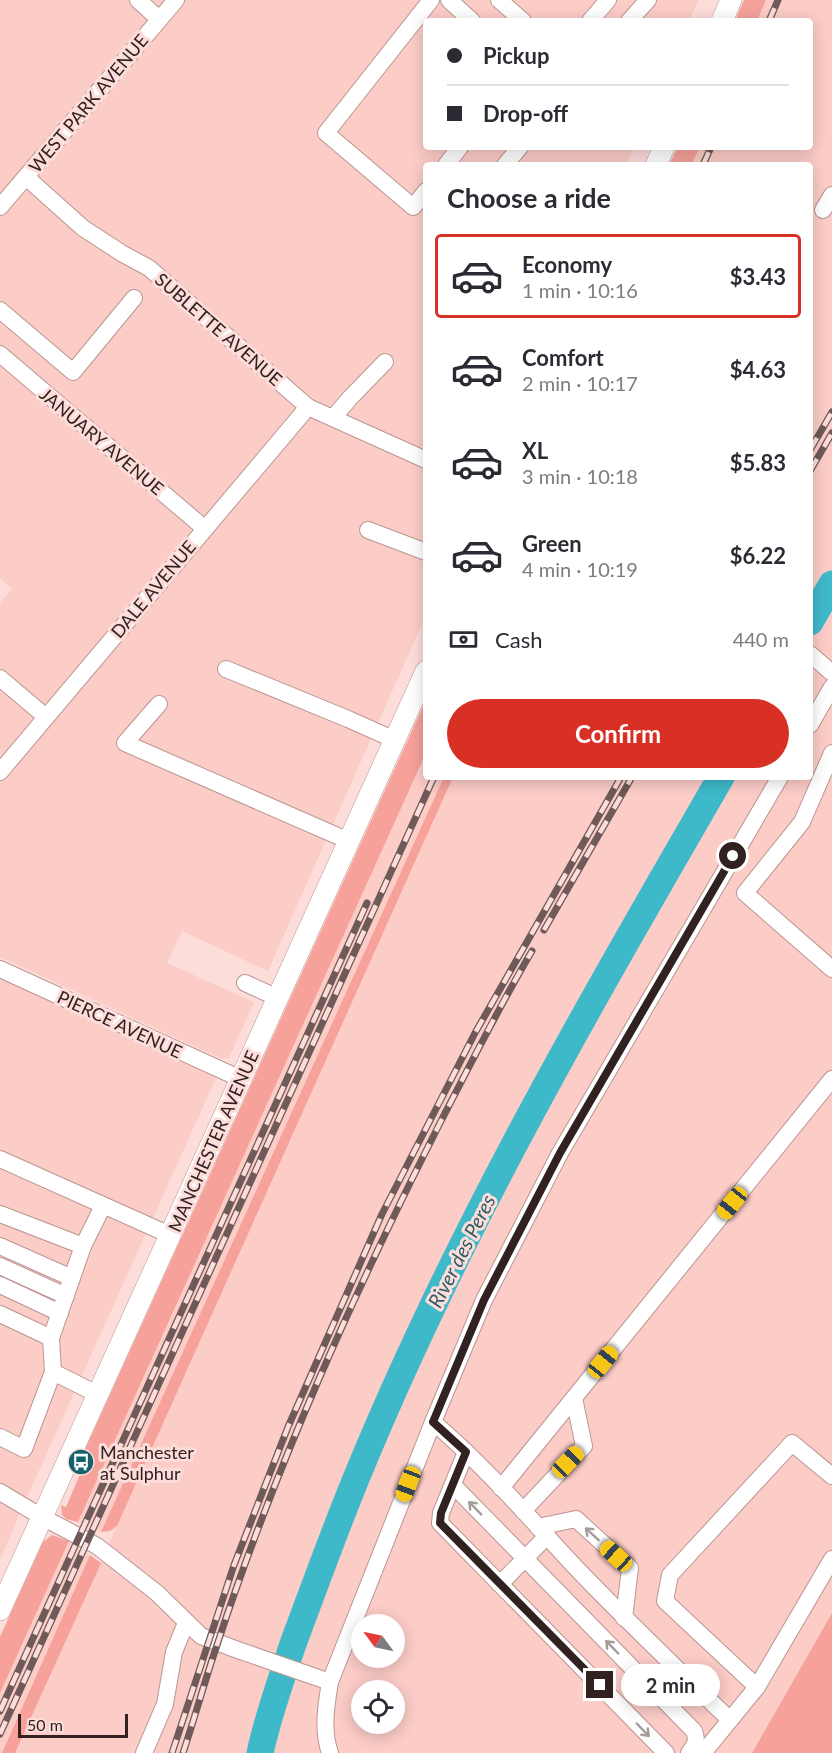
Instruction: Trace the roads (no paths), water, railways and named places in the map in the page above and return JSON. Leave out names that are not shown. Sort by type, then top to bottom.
[{"type":"main road","points":[[723,18],[731,0]]},
{"type":"main road","name":"MANCHESTER AVENUE","points":[[0,1610],[423,678]]},
{"type":"street","points":[[138,0],[159,19]]},
{"type":"street","name":"WEST PARK AVENUE","points":[[0,207],[176,0]]},
{"type":"street","points":[[423,195],[413,207],[326,133],[431,0]]},
{"type":"street","points":[[449,0],[469,18]]},
{"type":"street","points":[[499,0],[520,18]]},
{"type":"street","points":[[593,18],[608,0]]},
{"type":"street","points":[[632,18],[648,0]]},
{"type":"street","points":[[448,162],[458,150]]},
{"type":"street","points":[[508,162],[518,150]]},
{"type":"street","name":"SUBLETTE AVENUE","points":[[26,177],[83,228],[149,268],[308,407],[423,459]]},
{"type":"street","points":[[823,210],[832,195]]},
{"type":"street","points":[[0,310],[73,372],[134,298]]},
{"type":"street","name":"JANUARY AVENUE","points":[[0,354],[204,528]]},
{"type":"street","points":[[333,418],[385,362]]},
{"type":"street","name":"DALE AVENUE","points":[[0,772],[308,407]]},
{"type":"street","points":[[368,530],[423,551]]},
{"type":"street","points":[[813,657],[829,671]]},
{"type":"street","points":[[226,669],[395,740]]},
{"type":"street","points":[[0,678],[46,717]]},
{"type":"street","points":[[813,720],[832,687]]},
{"type":"street","points":[[159,704],[124,743],[349,841]]},
{"type":"street","points":[[832,753],[802,822],[745,893],[832,969]]},
{"type":"street","points":[[330,1753],[325,1738],[330,1682],[484,1300],[560,1153],[778,780]]},
{"type":"street","name":"PIERCE AVENUE","points":[[0,969],[241,1079]]},
{"type":"street","points":[[245,983],[278,998]]},
{"type":"street","points":[[501,1488],[832,1079]]},
{"type":"street","points":[[0,1159],[170,1235]]},
{"type":"street","points":[[0,1437],[24,1449],[52,1372],[51,1338],[83,1246],[103,1206]]},
{"type":"street","points":[[0,1214],[83,1246]]},
{"type":"street","points":[[0,1246],[72,1278]]},
{"type":"street","points":[[0,1266],[66,1296]]},
{"type":"street","points":[[0,1285],[60,1314]]},
{"type":"street","points":[[0,1314],[51,1338]]},
{"type":"street","points":[[52,1372],[98,1394]]},
{"type":"street","points":[[523,1510],[584,1446],[574,1398]]},
{"type":"street","points":[[433,1422],[523,1510],[624,1618],[730,1720]]},
{"type":"street","points":[[758,1687],[665,1601],[670,1575],[792,1443],[831,1472]]},
{"type":"street","points":[[466,1452],[441,1513],[440,1523],[666,1753]]},
{"type":"street","points":[[453,1485],[694,1731],[697,1738],[696,1745],[689,1753]]},
{"type":"street","points":[[0,1492],[42,1517],[88,1540],[109,1555],[157,1593],[201,1636],[330,1682]]},
{"type":"street","points":[[500,1584],[525,1559],[543,1532],[576,1519],[630,1568],[624,1618]]},
{"type":"street","points":[[703,1753],[758,1687],[832,1559]]},
{"type":"street","points":[[144,1753],[165,1704],[174,1652],[186,1623]]},
{"type":"waterway","name":"River des Peres","points":[[813,617],[832,584]]},
{"type":"waterway","name":"River des Peres","points":[[260,1753],[293,1644],[338,1523],[427,1318],[472,1226],[568,1045],[719,780]]},
{"type":"railway","points":[[770,18],[778,0]]},
{"type":"railway","points":[[704,162],[710,150]]},
{"type":"railway","points":[[813,445],[832,412]]},
{"type":"railway","points":[[813,466],[832,433]]},
{"type":"railway","points":[[0,1734],[433,780]]},
{"type":"railway","points":[[172,1753],[234,1565],[288,1427],[382,1214],[475,1033],[619,780]]},
{"type":"railway","points":[[544,930],[630,780]]},
{"type":"railway","points":[[0,1711],[367,903]]},
{"type":"railway","points":[[183,1753],[240,1578],[291,1445],[319,1380],[408,1186],[485,1036],[532,951]]},
{"type":"place","name":"Manchester at Sulphur","points":[[81,1462]]}]
